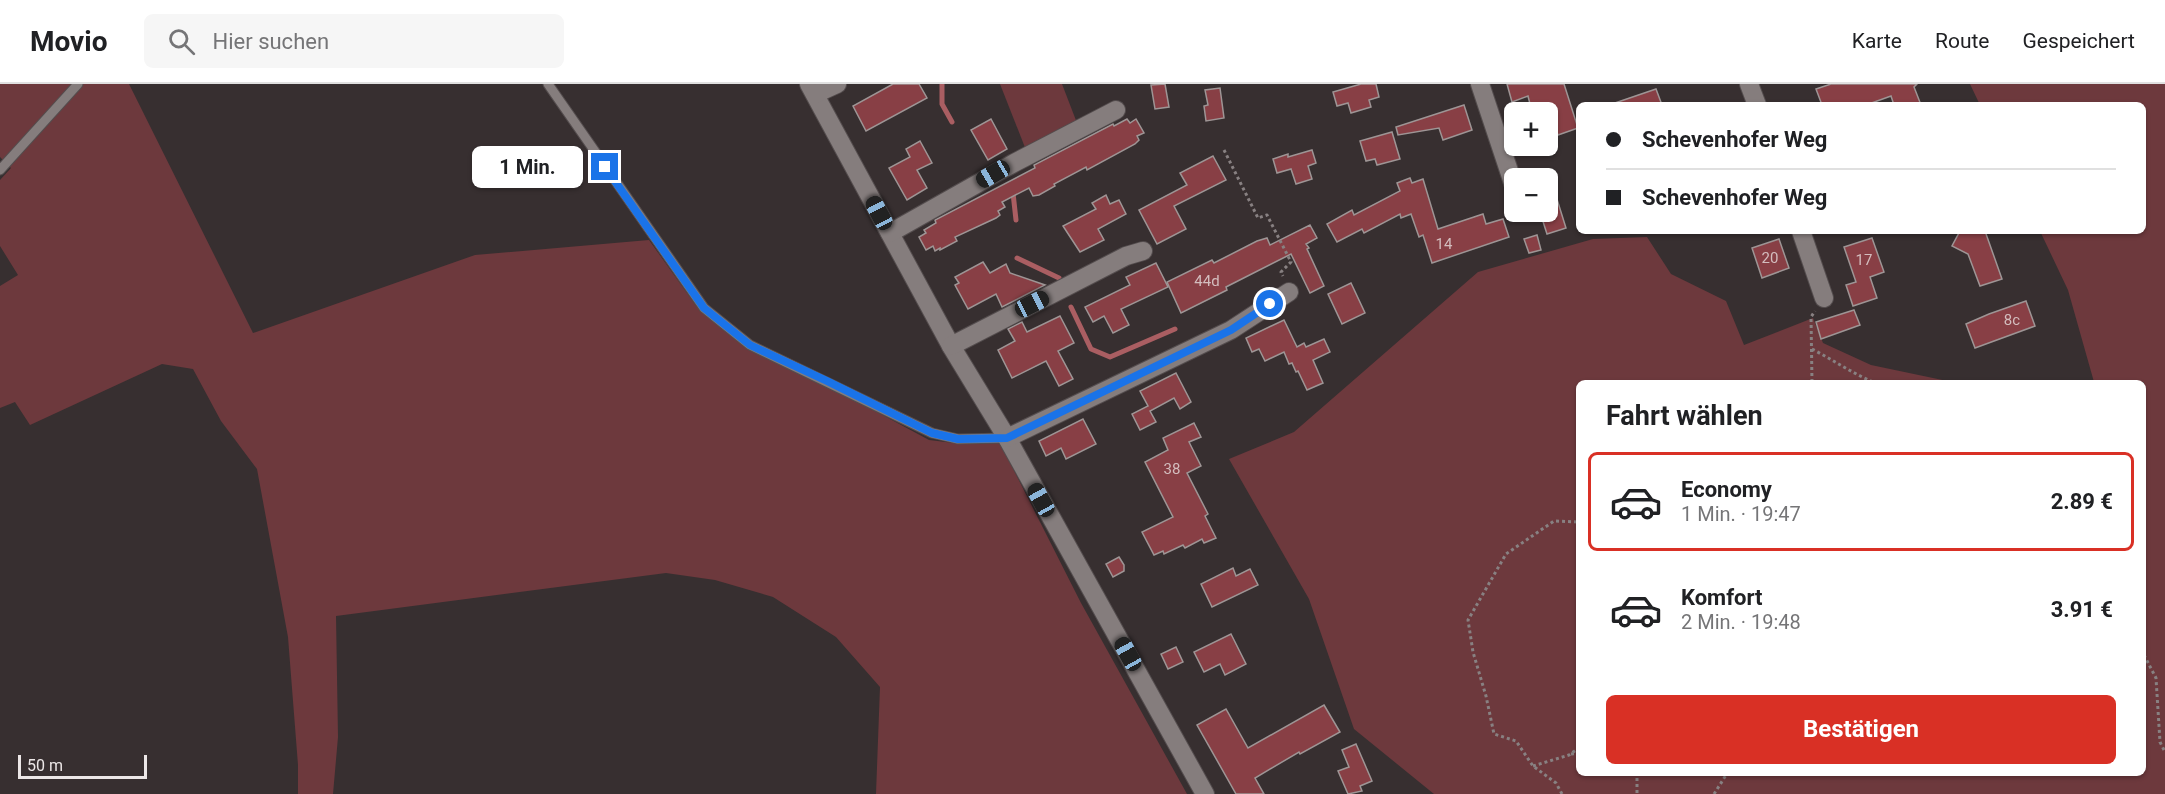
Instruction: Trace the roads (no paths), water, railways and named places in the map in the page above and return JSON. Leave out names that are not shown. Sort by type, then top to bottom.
[{"type":"street","points":[[837,84],[812,89],[951,346],[1007,438],[1205,794]]},
{"type":"street","points":[[1480,84],[1508,168]]},
{"type":"street","points":[[1749,84],[1756,102]]},
{"type":"street","points":[[890,233],[1024,157],[1116,110]]},
{"type":"street","points":[[1802,234],[1824,298]]},
{"type":"street","points":[[951,346],[1126,256],[1143,251]]},
{"type":"street","points":[[1007,438],[1231,330],[1289,292]]},
{"type":"lane","points":[[0,170],[78,84]]},
{"type":"lane","points":[[548,84],[704,308],[750,345],[932,433],[958,439],[1007,438]]},
{"type":"waterway","points":[[942,84],[942,104],[952,122]]},
{"type":"waterway","points":[[1011,193],[1013,193],[1016,220]]},
{"type":"waterway","points":[[1017,258],[1059,278]]},
{"type":"waterway","points":[[1071,307],[1091,349],[1110,357],[1175,329]]}]
